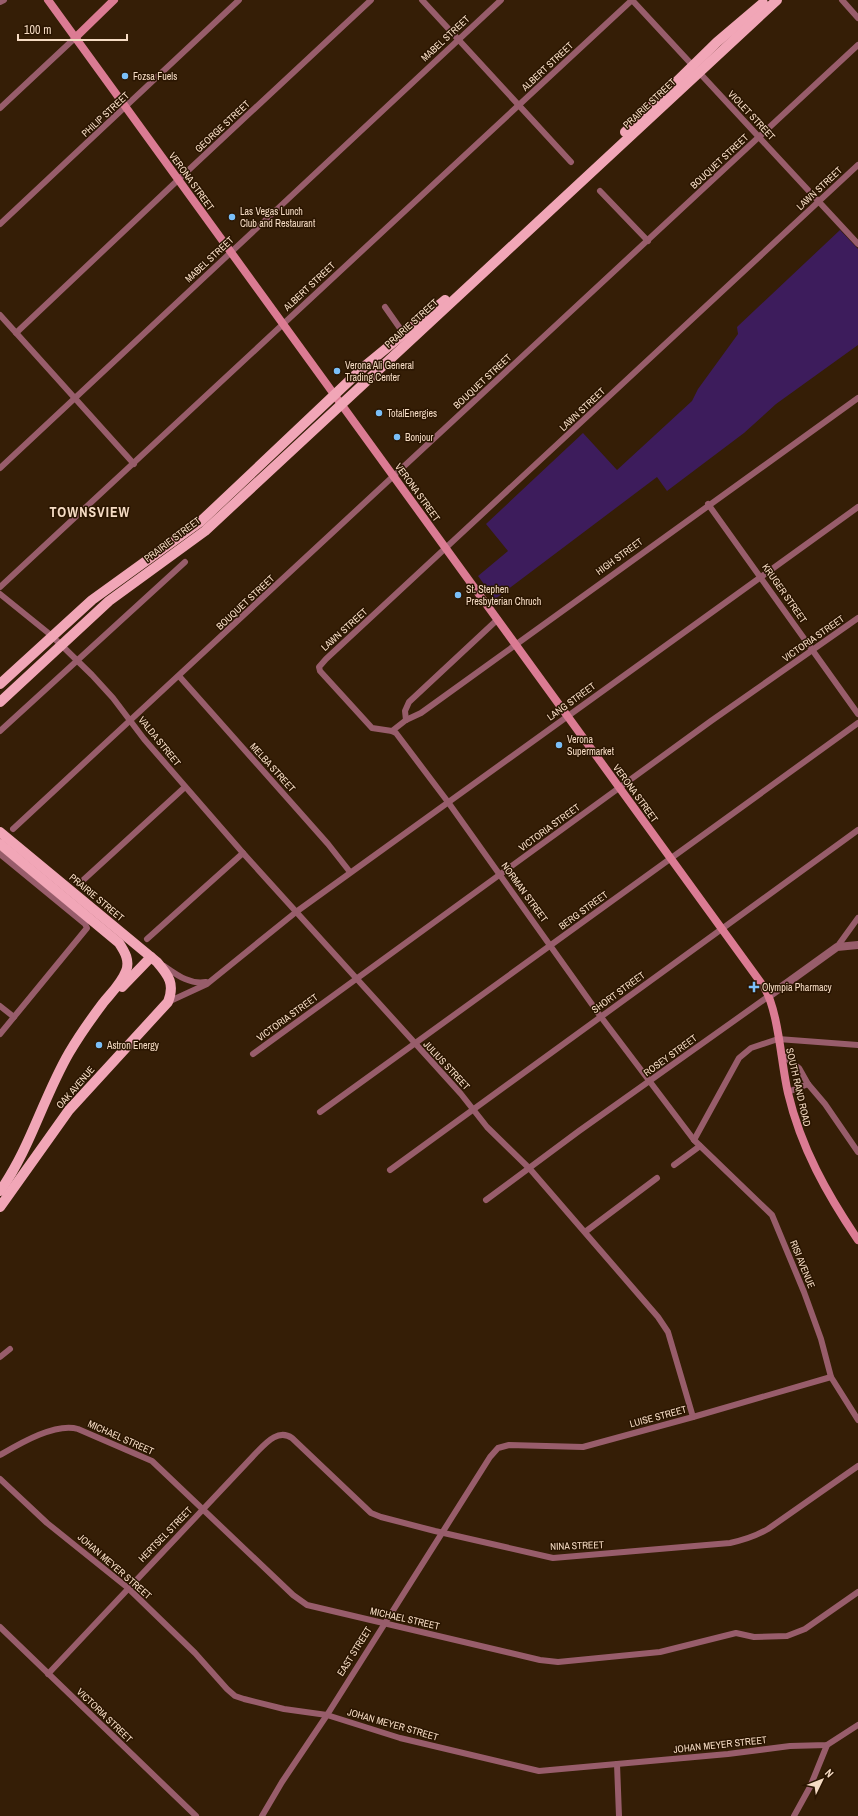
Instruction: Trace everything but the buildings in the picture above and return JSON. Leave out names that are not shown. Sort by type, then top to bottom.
[{"type":"main road","name":"VERONA STREET","points":[[48,0],[568,715],[769,996]]},
{"type":"main road","points":[[76,37],[114,0]]},
{"type":"main road","name":"PRAIRIE STREET","points":[[0,702],[109,601],[205,531],[503,255],[766,0]]},
{"type":"main road","name":"PRAIRIE STREET","points":[[0,684],[92,600],[200,522],[335,394],[437,306],[696,69],[777,0]]},
{"type":"main road","name":"PRAIRIE STREET","points":[[0,832],[154,960],[165,972],[172,987]]},
{"type":"main road","points":[[0,844],[119,943],[127,957],[127,969],[119,985],[106,999]]},
{"type":"main road","points":[[106,999],[119,992],[154,960]]},
{"type":"main road","name":"OAK AVENUE","points":[[0,1207],[69,1110],[168,1002],[172,987]]},
{"type":"main road","name":"SOUTH RAND ROAD","points":[[769,996],[795,1120],[808,1155],[830,1196],[858,1240]]},
{"type":"main road","name":"OAK AVENUE","points":[[0,1191],[22,1154],[50,1089],[69,1052],[106,999]]},
{"type":"street","points":[[0,2],[4,0]]},
{"type":"street","name":"PHILIP STREET","points":[[0,224],[127,107],[239,0]]},
{"type":"street","name":"GEORGE STREET","points":[[16,333],[371,0]]},
{"type":"street","points":[[422,0],[571,162]]},
{"type":"street","name":"MABEL STREET","points":[[0,468],[501,0]]},
{"type":"street","name":"VIOLET STREET","points":[[632,0],[858,244]]},
{"type":"street","name":"ALBERT STREET","points":[[0,587],[632,0]]},
{"type":"street","points":[[842,0],[858,18]]},
{"type":"street","points":[[0,108],[76,37]]},
{"type":"street","name":"BOUQUET STREET","points":[[13,830],[858,45]]},
{"type":"street","name":"LAWN STREET","points":[[394,732],[372,728],[320,671],[319,667],[326,658],[446,549],[858,165]]},
{"type":"street","points":[[600,191],[648,241]]},
{"type":"street","points":[[385,307],[404,334]]},
{"type":"street","points":[[0,315],[134,464]]},
{"type":"street","name":"HIGH STREET","points":[[394,732],[406,720],[421,713],[708,504],[858,398]]},
{"type":"street","name":"KRUGER STREET","points":[[708,504],[761,576],[858,714]]},
{"type":"street","name":"LANG STREET","points":[[168,1002],[211,981],[296,912],[350,872],[858,507]]},
{"type":"street","points":[[0,731],[186,562]]},
{"type":"street","name":"VALDA STREET","points":[[0,594],[52,636],[113,698],[144,740],[296,912]]},
{"type":"street","name":"VICTORIA STREET","points":[[253,1054],[711,721],[813,651],[858,618]]},
{"type":"street","points":[[406,720],[405,711],[409,702],[498,619]]},
{"type":"street","name":"MELBA STREET","points":[[179,676],[328,844],[350,872]]},
{"type":"street","name":"BERG STREET","points":[[320,1112],[858,723]]},
{"type":"street","name":"NORMAN STREET","points":[[394,732],[448,802],[601,1017],[694,1140]]},
{"type":"street","points":[[80,883],[185,786]]},
{"type":"street","name":"SHORT STREET","points":[[390,1170],[858,830]]},
{"type":"street","points":[[147,939],[243,853]]},
{"type":"street","points":[[0,854],[85,924],[87,928],[0,1034]]},
{"type":"street","name":"JULIUS STREET","points":[[296,912],[473,1109],[495,1136],[530,1169],[664,1325],[693,1417]]},
{"type":"street","name":"ROSEY STREET","points":[[486,1200],[530,1169],[579,1131],[837,947],[858,918]]},
{"type":"street","points":[[837,947],[858,945]]},
{"type":"street","points":[[154,960],[180,976],[195,983],[211,981]]},
{"type":"street","points":[[0,1006],[14,1017]]},
{"type":"street","points":[[694,1140],[739,1058],[751,1048],[778,1039],[858,1045]]},
{"type":"street","points":[[780,1053],[799,1068],[808,1084],[825,1104],[858,1152]]},
{"type":"street","points":[[788,1092],[808,1084]]},
{"type":"street","name":"RISI AVENUE","points":[[694,1140],[772,1215],[821,1339],[830,1377],[858,1420]]},
{"type":"street","points":[[674,1165],[700,1146]]},
{"type":"street","points":[[585,1232],[657,1178]]},
{"type":"street","points":[[0,1357],[10,1349]]},
{"type":"street","name":"LUISE STREET","points":[[490,1457],[496,1450],[504,1445],[583,1447],[830,1377]]},
{"type":"street","name":"MICHAEL STREET","points":[[0,1455],[20,1444],[56,1429],[65,1427],[74,1428],[150,1459],[302,1602],[310,1606],[540,1660],[558,1662],[660,1652],[736,1633],[754,1637],[787,1636],[805,1629],[857,1596]]},
{"type":"street","name":"HERTSEL STREET","points":[[48,1674],[269,1441],[277,1436],[286,1434]]},
{"type":"street","name":"NINA STREET","points":[[286,1434],[371,1513],[381,1517],[553,1558],[730,1543],[759,1534],[858,1466]]},
{"type":"street","name":"EAST STREET","points":[[262,1816],[282,1782],[327,1715],[490,1457]]},
{"type":"street","name":"JOHAN MEYER STREET","points":[[0,1479],[47,1523],[128,1588],[195,1653],[232,1694],[240,1698],[284,1709],[327,1715],[400,1738],[539,1770],[616,1764],[790,1746],[827,1745]]},
{"type":"street","name":"VICTORIA STREET","points":[[0,1627],[196,1816]]},
{"type":"street","points":[[794,1816],[810,1786],[827,1745],[858,1725]]},
{"type":"street","points":[[616,1764],[619,1816]]},
{"type":"shaded area","points":[[840,230],[858,249],[858,345],[776,404],[744,433],[667,491],[657,477],[495,599],[478,576],[508,551],[486,524],[583,433],[617,470],[692,401],[698,389],[738,334],[737,327]]},
{"type":"place","name":"Fozsa Fuels","points":[[125,76]]},
{"type":"place","name":"Las Vegas Lunch Club and Restaurant","points":[[232,217]]},
{"type":"place","name":"Verona Ali General Trading Center","points":[[337,371]]},
{"type":"place","name":"TotalEnergies","points":[[379,413]]},
{"type":"place","name":"Bonjour","points":[[397,437]]},
{"type":"place","name":"St. Stephen Presbyterian Chruch","points":[[458,595]]},
{"type":"place","name":"Verona Supermarket","points":[[559,745]]},
{"type":"place","name":"Olympia Pharmacy","points":[[754,987]]},
{"type":"place","name":"Astron Energy","points":[[99,1045]]},
{"type":"district","name":"TOWNSVIEW","points":[[90,512]]}]
